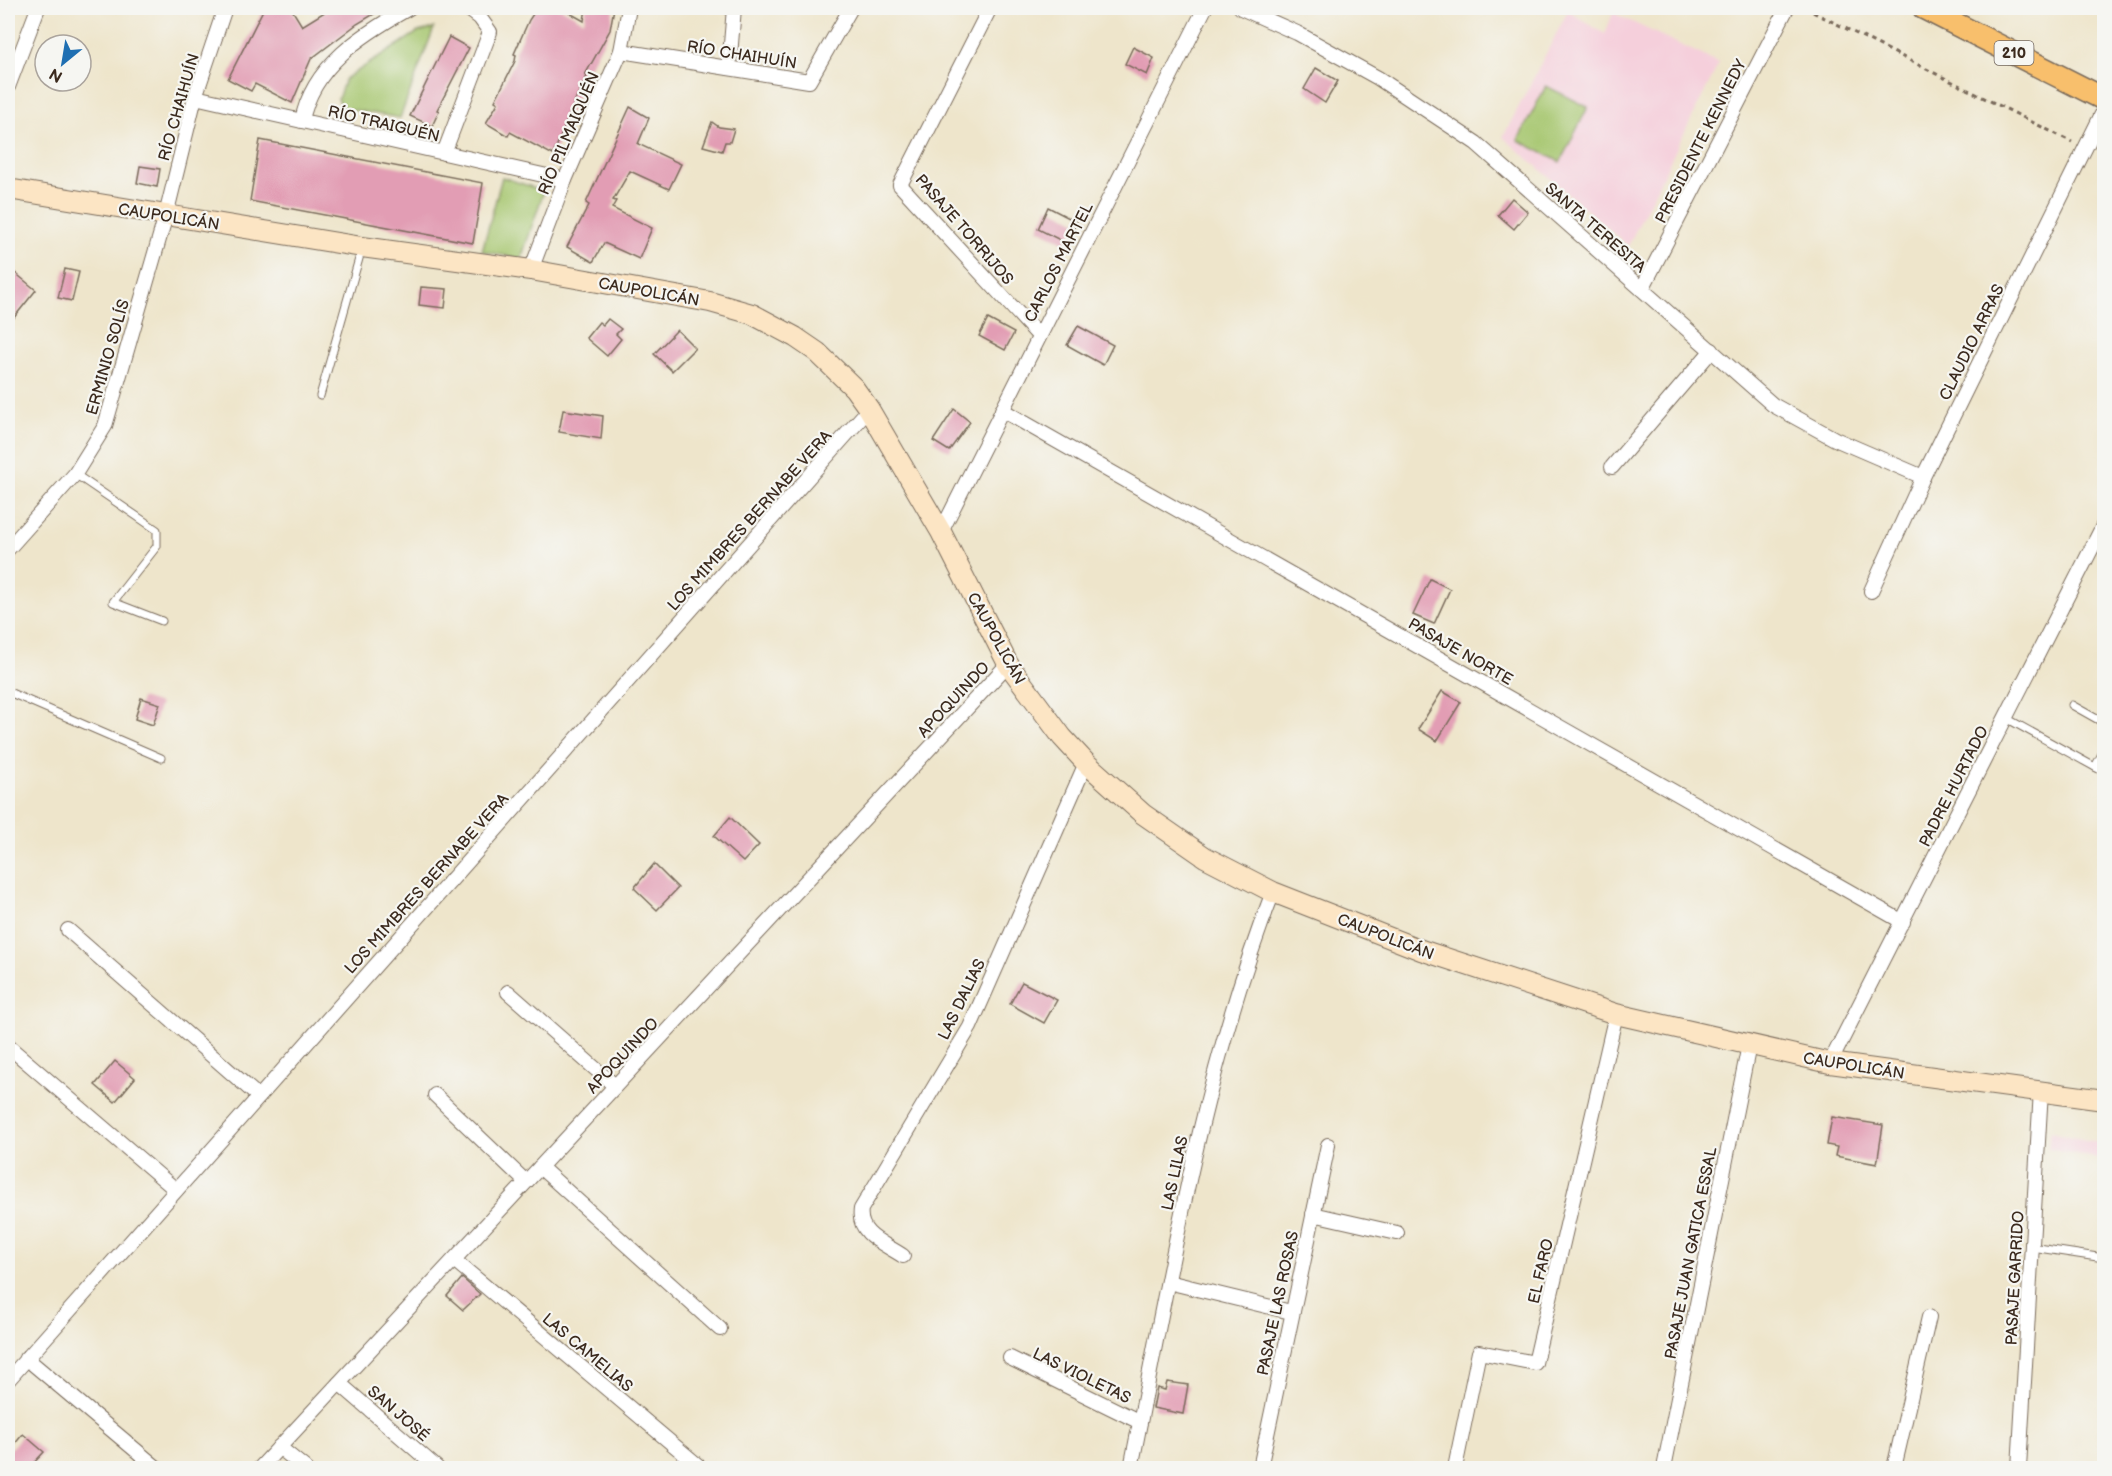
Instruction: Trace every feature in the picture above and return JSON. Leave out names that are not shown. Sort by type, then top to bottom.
[{"type":"main road","name":"210","points":[[1924,8],[2104,99]]},
{"type":"street","points":[[8,87],[38,8]]},
{"type":"street","name":"RÍO CHAIHUÍN","points":[[166,215],[195,98],[225,8]]},
{"type":"street","points":[[302,121],[309,94],[327,68],[350,48],[409,8]]},
{"type":"street","points":[[444,153],[490,32],[480,18],[467,8]]},
{"type":"street","name":"RÍO PILMAIQUÉN","points":[[531,270],[565,180],[621,51],[629,8]]},
{"type":"street","points":[[729,68],[734,8]]},
{"type":"street","name":"RÍO CHAIHUÍN","points":[[621,51],[809,81],[851,8]]},
{"type":"street","name":"PASAJE TORRIJOS","points":[[990,8],[900,185],[1039,336]]},
{"type":"street","name":"CARLOS MARTEL","points":[[941,531],[1205,8]]},
{"type":"street","name":"SANTA TERESITA","points":[[1241,8],[1338,54],[1444,121],[1485,151],[1773,405],[1835,439],[1923,477]]},
{"type":"street","name":"PRESIDENTE KENNEDY","points":[[1642,289],[1787,8]]},
{"type":"street","name":"RÍO TRAIGUÉN","points":[[195,98],[565,180]]},
{"type":"street","name":"CLAUDIO ARRAS","points":[[1870,591],[1923,477],[2104,110]]},
{"type":"street","name":"CAUPOLICÁN","points":[[8,189],[362,247],[531,270],[710,302],[773,324],[817,351],[848,382],[869,409],[941,531],[1008,664],[1040,709],[1086,763],[1143,814],[1173,837],[1239,876],[1273,892],[1421,950],[1616,1014],[1830,1064],[2104,1100]]},
{"type":"street","name":"ERMINIO SOLÍS","points":[[8,549],[75,474],[105,426],[166,215]]},
{"type":"street","points":[[1612,467],[1712,350]]},
{"type":"street","name":"LOS MIMBRES BERNABE VERA","points":[[8,1380],[869,409]]},
{"type":"street","name":"PASAJE NORTE","points":[[1002,410],[1903,922]]},
{"type":"street","name":"PADRE HURTADO","points":[[1830,1064],[2104,524]]},
{"type":"street","name":"APOQUINDO","points":[[260,1468],[1008,664]]},
{"type":"street","name":"LAS DALIAS","points":[[903,1256],[863,1229],[859,1220],[861,1209],[969,1027],[1086,763]]},
{"type":"street","name":"LAS LILAS","points":[[1131,1468],[1197,1140],[1221,1041],[1273,892]]},
{"type":"street","points":[[68,930],[259,1096]]},
{"type":"street","points":[[508,992],[615,1086]]},
{"type":"street","name":"EL FARO","points":[[1455,1468],[1479,1352],[1535,1363],[1616,1014]]},
{"type":"street","name":"PASAJE JUAN GATICA ESSAL","points":[[1664,1468],[1749,1045]]},
{"type":"street","points":[[8,1046],[176,1190]]},
{"type":"street","name":"PASAJE GARRIDO","points":[[2019,1468],[2041,1090]]},
{"type":"street","points":[[435,1095],[526,1182]]},
{"type":"street","name":"PASAJE LAS ROSAS","points":[[1260,1468],[1291,1312],[1328,1145]]},
{"type":"street","points":[[540,1167],[720,1329]]},
{"type":"street","points":[[1313,1214],[1397,1233]]},
{"type":"street","name":"LAS CAMELIAS","points":[[454,1260],[701,1468]]},
{"type":"street","points":[[1168,1282],[1291,1312]]},
{"type":"street","points":[[1894,1468],[1929,1317]]},
{"type":"street","points":[[26,1358],[158,1468]]},
{"type":"street","name":"LAS VIOLETAS","points":[[1010,1358],[1140,1422]]},
{"type":"street","name":"SAN JOSÉ","points":[[339,1383],[437,1468]]},
{"type":"street","points":[[279,1447],[305,1468]]},
{"type":"lane","points":[[320,396],[362,247]]},
{"type":"lane","points":[[75,474],[157,530],[158,546],[113,602],[162,621]]},
{"type":"lane","points":[[8,697],[10,693],[161,758]]},
{"type":"lane","points":[[2072,705],[2104,723]]},
{"type":"lane","points":[[2006,718],[2104,772]]},
{"type":"lane","points":[[2096,767],[2104,750]]},
{"type":"lane","points":[[2032,1247],[2104,1258]]},
{"type":"path","points":[[1805,8],[2085,148]]},
{"type":"shaded area","points":[[1568,11],[1605,34],[1613,13],[1719,63],[1628,246],[1503,137]]},
{"type":"shaded area","points":[[2050,1132],[2104,1144],[2104,1160],[2048,1148]]},
{"type":"green space","points":[[434,28],[400,118],[343,108],[338,99],[345,79],[418,32]]},
{"type":"green space","points":[[1546,86],[1588,107],[1560,162],[1518,140]]},
{"type":"green space","points":[[502,177],[544,191],[521,259],[482,251]]},
{"type":"building","points":[[264,8],[291,8],[302,26],[331,8],[384,8],[357,24],[311,59],[292,103],[255,84],[251,91],[228,79]]},
{"type":"building","points":[[537,8],[561,8],[584,21],[586,8],[614,8],[610,30],[585,75],[587,76],[553,155],[510,132],[508,136],[486,123],[498,103],[495,101],[515,61],[516,55],[514,54]]},
{"type":"building","points":[[449,37],[469,48],[437,110],[439,111],[432,126],[410,116]]},
{"type":"building","points":[[1133,47],[1154,58],[1147,75],[1125,64]]},
{"type":"building","points":[[1316,68],[1338,81],[1325,103],[1304,89]]},
{"type":"building","points":[[630,107],[649,118],[638,144],[681,164],[669,189],[630,171],[613,200],[616,201],[612,208],[652,228],[639,259],[604,243],[593,262],[567,247],[589,205],[586,203]]},
{"type":"building","points":[[712,122],[719,127],[734,129],[730,142],[725,142],[722,151],[703,146]]},
{"type":"building","points":[[260,140],[483,183],[473,243],[250,201]]},
{"type":"building","points":[[140,166],[160,169],[157,187],[137,183]]},
{"type":"building","points":[[1512,198],[1528,212],[1514,229],[1498,215]]},
{"type":"building","points":[[1048,207],[1077,222],[1066,243],[1038,229]]},
{"type":"building","points":[[8,267],[36,290],[8,325]]},
{"type":"building","points":[[65,269],[79,272],[72,301],[58,298]]},
{"type":"building","points":[[421,287],[447,289],[445,308],[419,305]]},
{"type":"building","points":[[608,319],[621,329],[616,334],[621,339],[607,356],[586,338],[599,322],[603,325]]},
{"type":"building","points":[[988,319],[1014,333],[1005,350],[979,336]]},
{"type":"building","points":[[1078,326],[1113,345],[1103,365],[1067,345]]},
{"type":"building","points":[[677,330],[695,348],[672,371],[654,354]]},
{"type":"building","points":[[954,409],[970,422],[949,451],[933,441]]},
{"type":"building","points":[[563,410],[603,416],[601,439],[559,432]]},
{"type":"building","points":[[1430,579],[1450,589],[1434,624],[1413,615]]},
{"type":"building","points":[[1442,691],[1461,702],[1437,741],[1418,729]]},
{"type":"building","points":[[141,698],[160,704],[153,725],[135,719]]},
{"type":"building","points":[[730,817],[759,845],[743,862],[714,836]]},
{"type":"building","points":[[654,864],[678,888],[657,910],[634,888]]},
{"type":"building","points":[[1022,982],[1057,1000],[1044,1023],[1010,1004]]},
{"type":"building","points":[[115,1061],[135,1078],[115,1102],[95,1085]]},
{"type":"building","points":[[1832,1117],[1883,1125],[1877,1164],[1835,1156],[1837,1147],[1827,1145]]},
{"type":"building","points":[[462,1278],[480,1294],[463,1310],[447,1296]]},
{"type":"building","points":[[1167,1382],[1188,1385],[1183,1414],[1153,1408],[1157,1388],[1165,1390]]},
{"type":"building","points":[[23,1434],[44,1452],[29,1468],[8,1468],[8,1452]]}]
